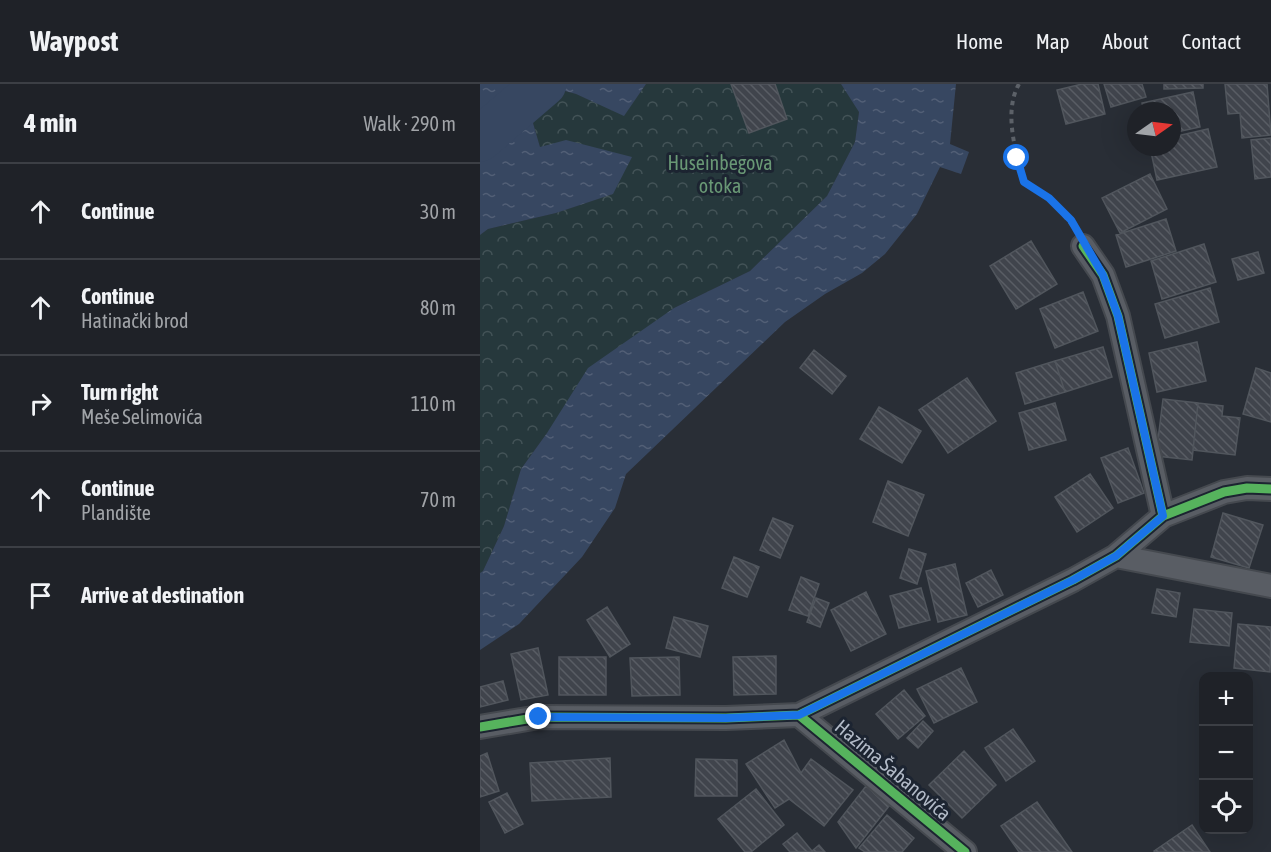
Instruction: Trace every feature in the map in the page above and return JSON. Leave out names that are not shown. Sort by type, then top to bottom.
[{"type":"street","points":[[1083,246],[1103,275],[1118,316],[1163,516]]},
{"type":"street","points":[[480,727],[539,717],[726,718],[799,715],[1003,616],[1116,556],[1163,516],[1224,492],[1271,489]]},
{"type":"street","points":[[1116,556],[1271,586]]},
{"type":"street","name":"Hazima Šabanovića","points":[[799,715],[964,852]]},
{"type":"path","points":[[1019,84],[1013,110],[1013,135],[1024,182],[1049,198],[1071,220],[1083,246]]},
{"type":"green space","name":"Huseinbegova otoka","points":[[536,84],[576,94],[624,115],[646,84],[841,84],[859,111],[855,142],[827,196],[750,271],[674,308],[547,433],[521,469],[504,526],[480,573],[480,235],[488,229],[556,213],[612,194],[540,147],[531,116]]},
{"type":"water","points":[[480,84],[536,84],[531,116],[540,147],[566,140],[632,157],[613,194],[556,213],[488,229],[480,235]]},
{"type":"water","points":[[539,84],[646,84],[624,116],[576,94]]},
{"type":"water","points":[[841,84],[956,84],[950,144],[969,152],[961,174],[940,167],[917,214],[885,254],[862,273],[825,294],[785,322],[626,474],[615,508],[582,557],[519,624],[480,650],[480,573],[504,526],[521,469],[588,368],[674,308],[750,271],[827,196],[855,142],[859,112]]},
{"type":"building","points":[[731,84],[775,84],[787,119],[749,133]]},
{"type":"building","points":[[1082,84],[1098,84],[1105,114],[1066,124],[1057,90]]},
{"type":"building","points":[[1104,84],[1142,84],[1146,97],[1111,107]]},
{"type":"building","points":[[1164,84],[1203,84],[1203,88],[1164,89]]},
{"type":"building","points":[[1225,84],[1267,84],[1271,135],[1242,138],[1240,113],[1228,114]]},
{"type":"building","points":[[1193,92],[1200,127],[1181,131],[1181,102],[1147,102]]},
{"type":"building","points":[[1208,129],[1217,167],[1157,180],[1152,156],[1181,156],[1181,135]]},
{"type":"building","points":[[1271,138],[1271,177],[1255,179],[1251,140]]},
{"type":"building","points":[[1150,174],[1167,209],[1120,233],[1102,198]]},
{"type":"building","points":[[1166,219],[1176,251],[1126,267],[1116,235]]},
{"type":"building","points":[[1031,241],[1057,284],[1016,309],[990,266]]},
{"type":"building","points":[[1204,244],[1216,282],[1162,299],[1151,261]]},
{"type":"building","points":[[1258,252],[1264,273],[1238,280],[1232,259]]},
{"type":"building","points":[[1210,288],[1219,322],[1165,338],[1155,304]]},
{"type":"building","points":[[1083,292],[1098,331],[1055,348],[1040,309]]},
{"type":"building","points":[[1197,342],[1206,381],[1157,392],[1149,353]]},
{"type":"building","points":[[1103,347],[1112,377],[1065,392],[1055,361]]},
{"type":"building","points":[[814,350],[846,376],[832,394],[800,368]]},
{"type":"building","points":[[1055,361],[1065,392],[1025,404],[1016,373]]},
{"type":"building","points":[[1256,368],[1271,373],[1271,422],[1243,414]]},
{"type":"building","points":[[967,378],[996,421],[948,453],[919,410]]},
{"type":"building","points":[[1163,399],[1198,403],[1192,460],[1156,456]]},
{"type":"building","points":[[1055,403],[1066,440],[1029,450],[1019,413]]},
{"type":"building","points":[[1198,403],[1223,406],[1222,416],[1240,418],[1235,455],[1193,450]]},
{"type":"building","points":[[879,407],[921,431],[902,463],[860,439]]},
{"type":"building","points":[[1128,448],[1144,493],[1118,503],[1101,458]]},
{"type":"building","points":[[1090,474],[1113,508],[1077,532],[1055,497]]},
{"type":"building","points":[[888,481],[924,495],[908,536],[873,522]]},
{"type":"building","points":[[1223,513],[1263,525],[1249,568],[1211,557]]},
{"type":"building","points":[[773,518],[793,526],[780,558],[760,550]]},
{"type":"building","points":[[909,549],[926,554],[917,584],[900,578]]},
{"type":"building","points":[[734,557],[759,567],[747,597],[722,588]]},
{"type":"building","points":[[955,564],[967,615],[938,622],[926,571]]},
{"type":"building","points":[[991,570],[1003,595],[978,607],[966,583]]},
{"type":"building","points":[[801,577],[819,584],[808,616],[789,610]]},
{"type":"building","points":[[921,588],[930,620],[899,628],[890,596]]},
{"type":"building","points":[[1157,589],[1180,593],[1176,617],[1152,613]]},
{"type":"building","points":[[866,592],[886,634],[851,651],[831,610]]},
{"type":"building","points":[[816,598],[829,603],[820,627],[807,622]]},
{"type":"building","points":[[607,607],[630,644],[610,657],[587,620]]},
{"type":"building","points":[[1194,609],[1232,613],[1229,646],[1190,642]]},
{"type":"building","points":[[674,617],[708,626],[700,657],[666,648]]},
{"type":"building","points":[[1238,624],[1271,627],[1270,672],[1234,668]]},
{"type":"building","points":[[538,648],[548,695],[521,700],[511,654]]},
{"type":"building","points":[[776,656],[776,694],[734,695],[733,657]]},
{"type":"building","points":[[559,657],[606,657],[606,695],[559,695]]},
{"type":"building","points":[[679,657],[680,695],[632,696],[630,658]]},
{"type":"building","points":[[961,668],[977,702],[934,723],[917,689]]},
{"type":"building","points":[[503,681],[508,700],[480,707],[480,687]]},
{"type":"building","points":[[904,690],[925,716],[898,739],[876,714]]},
{"type":"building","points":[[923,721],[933,731],[918,748],[907,738]]},
{"type":"building","points":[[1013,729],[1035,761],[1006,781],[985,748]]},
{"type":"building","points":[[784,740],[801,773],[811,759],[853,790],[824,826],[789,799],[775,808],[746,764]]},
{"type":"building","points":[[964,751],[996,785],[962,818],[929,785]]},
{"type":"building","points":[[487,753],[499,791],[480,797],[480,756]]},
{"type":"building","points":[[610,758],[611,797],[532,801],[530,763]]},
{"type":"building","points":[[696,759],[737,760],[737,796],[695,796]]},
{"type":"building","points":[[866,786],[889,806],[856,848],[838,822]]},
{"type":"building","points":[[756,789],[784,825],[751,852],[745,852],[718,819]]},
{"type":"building","points":[[507,793],[523,824],[505,833],[489,802]]},
{"type":"building","points":[[1037,802],[1072,852],[1019,852],[1001,826]]},
{"type":"building","points":[[887,815],[914,838],[902,852],[865,852],[859,848]]},
{"type":"building","points":[[1192,825],[1210,852],[1154,851]]},
{"type":"building","points":[[797,833],[812,851],[819,845],[825,852],[790,852],[783,844]]},
{"type":"waterway","points":[[480,139],[544,84]]},
{"type":"cycle path","points":[[1083,246],[1103,275],[1118,316],[1163,516]]},
{"type":"cycle path","points":[[480,727],[539,717],[726,718],[799,715],[1073,580],[1116,556],[1163,516],[1224,492],[1247,488],[1271,489]]},
{"type":"cycle path","points":[[799,715],[965,852]]},
{"type":"route","points":[[539,717],[726,718],[799,715],[1073,580],[1116,556],[1163,516],[1118,316],[1103,275],[1083,246],[1071,220],[1049,198],[1024,182],[1017,158]]}]
